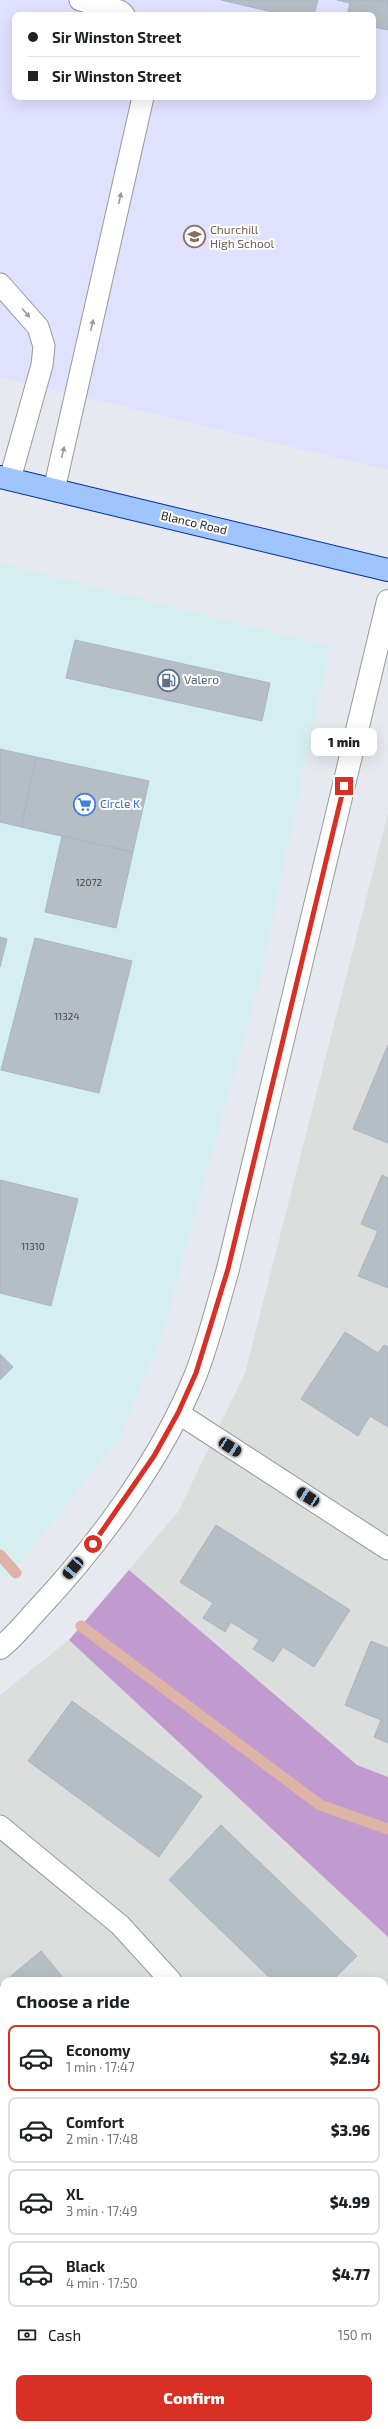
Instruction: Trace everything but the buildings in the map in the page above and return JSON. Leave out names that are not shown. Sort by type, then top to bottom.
[{"type":"main road","name":"Blanco Road","points":[[5,478],[388,570]]},
{"type":"street","points":[[1,1647],[54,1592],[103,1532],[154,1456],[178,1413],[196,1373],[228,1269],[388,601]]},
{"type":"lane","points":[[80,0],[121,12]]},
{"type":"lane","points":[[54,490],[142,100]]},
{"type":"lane","points":[[0,284],[38,327],[44,346],[42,365],[5,478]]},
{"type":"lane","points":[[178,1413],[388,1549]]},
{"type":"lane","points":[[0,1826],[120,1925],[167,1977]]},
{"type":"shaded area","name":"Churchill High School","points":[[0,0],[388,0],[388,470],[0,377]]},
{"type":"shaded area","points":[[0,563],[330,646],[258,988],[161,1338],[119,1438],[6,1580],[0,1573]]},
{"type":"shaded area","points":[[388,813],[388,1977],[0,1977],[0,1695],[69,1640],[178,1512],[245,1373]]},
{"type":"shaded area","points":[[129,1570],[357,1765],[388,1777],[388,1937],[69,1640]]},
{"type":"waterway","points":[[0,1555],[16,1573]]},
{"type":"waterway","points":[[81,1626],[320,1805],[388,1829]]},
{"type":"place","name":"Churchill High School","points":[[194,237]]},
{"type":"place","name":"Valero","points":[[168,680]]},
{"type":"place","name":"Circle K","points":[[85,804]]},
{"type":"route","points":[[93,1544],[103,1532],[154,1456],[178,1413],[196,1373],[228,1269],[344,786]]}]
